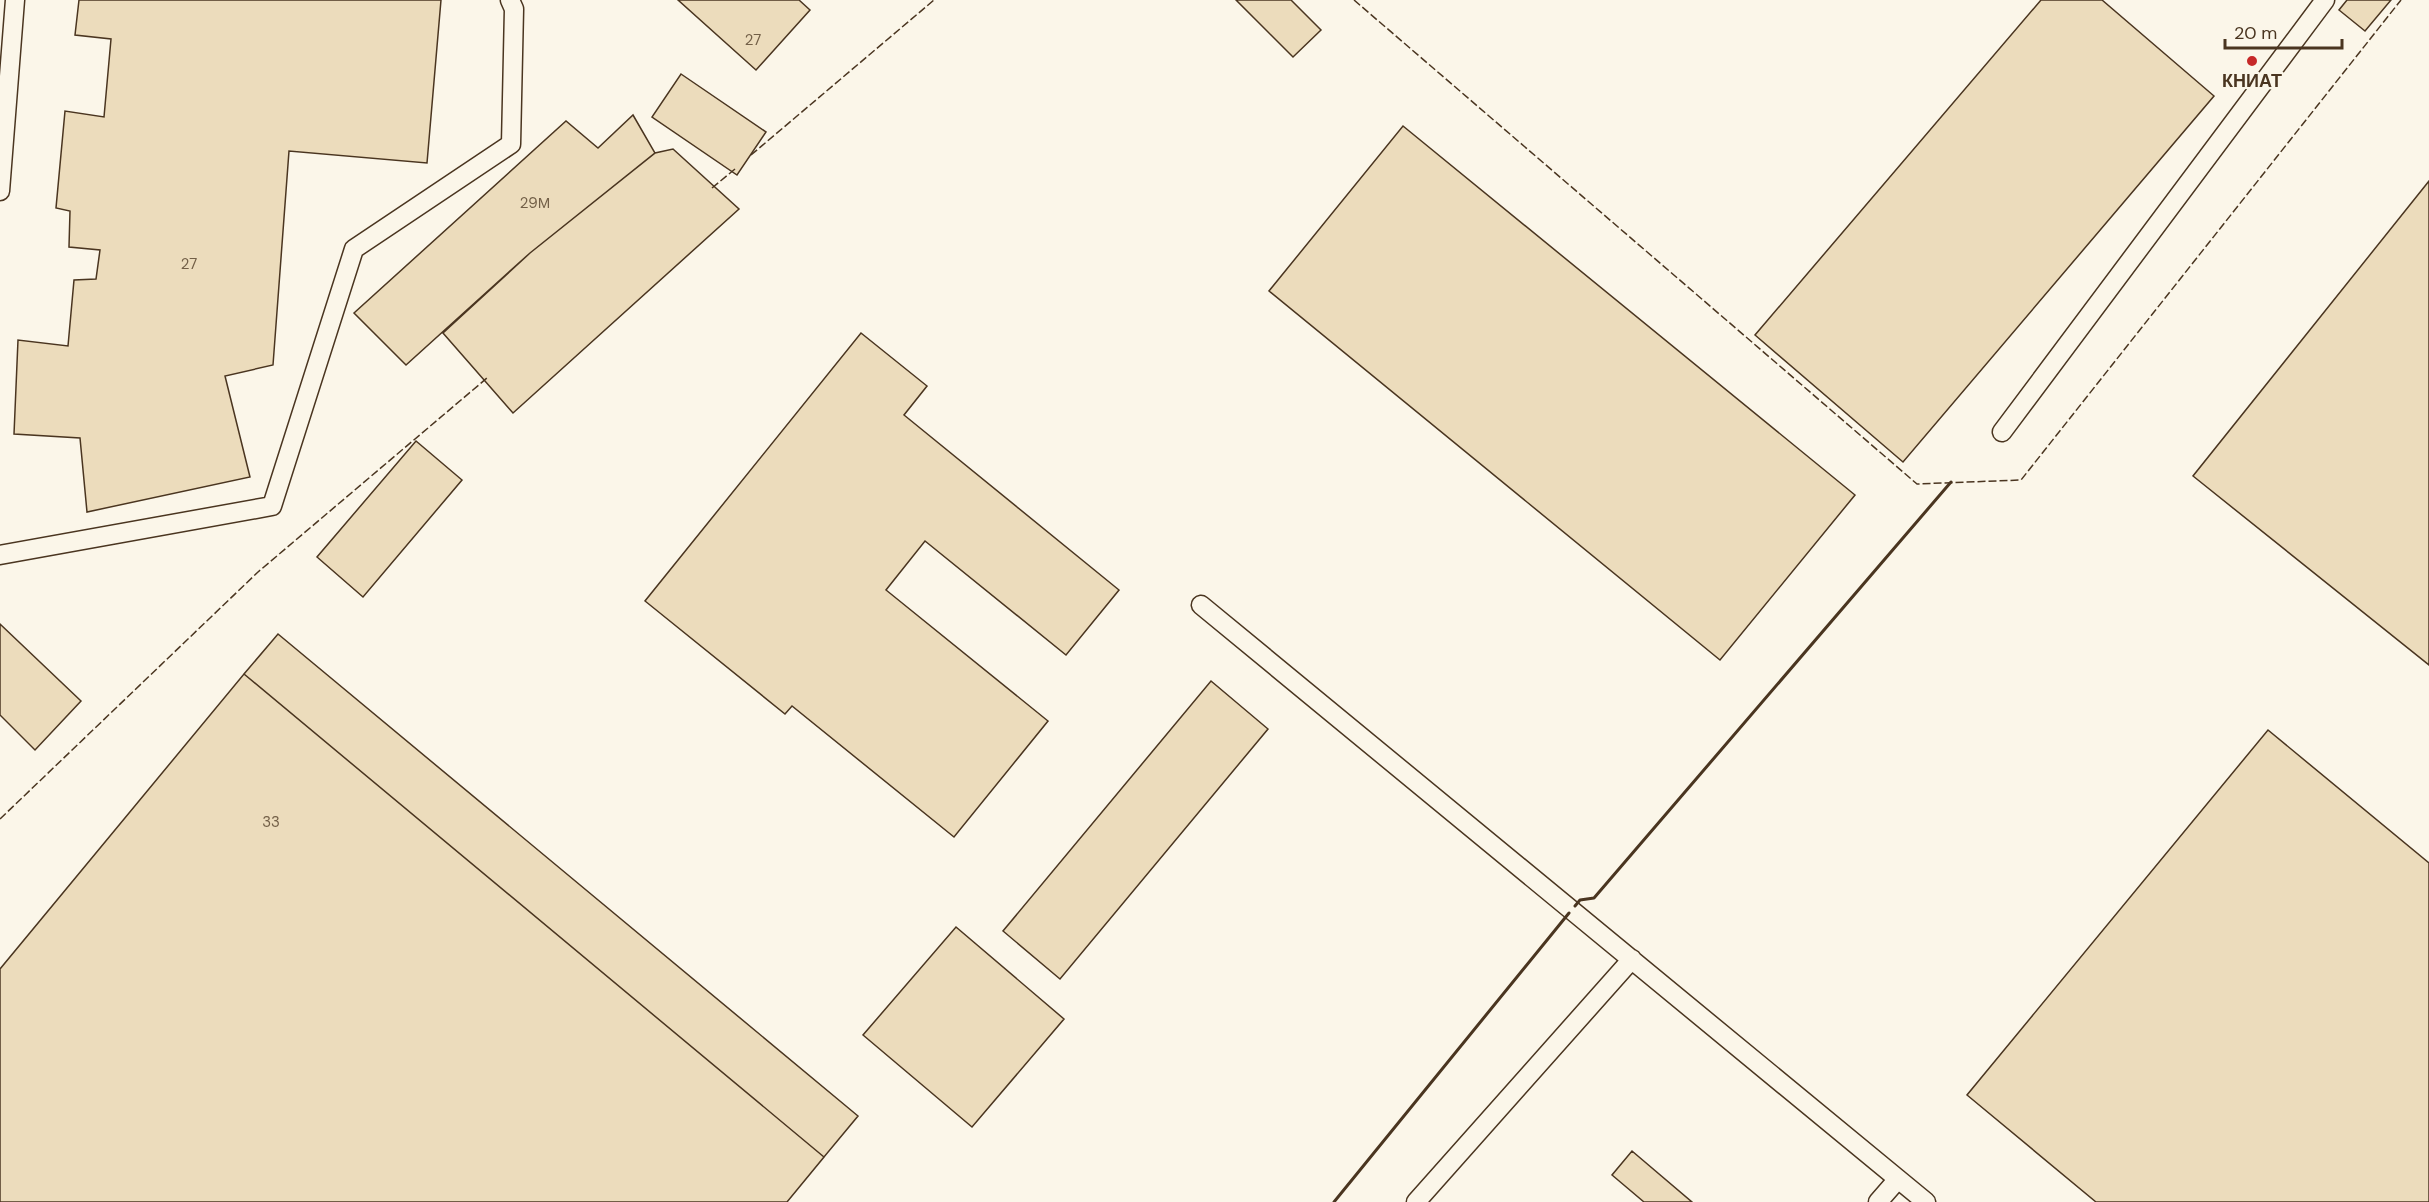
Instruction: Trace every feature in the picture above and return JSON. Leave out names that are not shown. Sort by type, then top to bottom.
[{"type":"lane","points":[[0,191],[15,0]]},
{"type":"lane","points":[[0,555],[272,507],[354,249],[511,144],[514,9],[510,0]]},
{"type":"lane","points":[[2002,432],[2325,0]]},
{"type":"lane","points":[[1201,605],[1926,1202]]},
{"type":"lane","points":[[1416,1202],[1632,959]]},
{"type":"lane","points":[[1878,1202],[1898,1179]]},
{"type":"building","points":[[79,0],[441,0],[427,163],[289,151],[273,365],[225,376],[250,477],[87,512],[80,438],[14,434],[18,340],[68,346],[74,280],[96,279],[100,250],[69,247],[70,211],[56,208],[65,111],[104,117],[111,39],[75,35]]},
{"type":"building","points":[[678,0],[799,0],[810,10],[756,70]]},
{"type":"building","points":[[1236,0],[1291,0],[1321,30],[1293,57]]},
{"type":"building","points":[[2041,0],[2102,0],[2214,96],[1903,462],[1755,335]]},
{"type":"building","points":[[2347,0],[2391,0],[2365,31],[2339,10]]},
{"type":"building","points":[[681,74],[766,132],[737,175],[652,117]]},
{"type":"building","points":[[633,115],[655,153],[530,253],[406,365],[354,313],[566,121],[598,148]]},
{"type":"building","points":[[1403,126],[1855,495],[1720,660],[1269,291]]},
{"type":"building","points":[[673,149],[739,209],[513,413],[443,333],[530,253],[655,153]]},
{"type":"building","points":[[2429,181],[2429,665],[2193,476]]},
{"type":"building","points":[[861,333],[927,386],[904,415],[1119,590],[1066,655],[925,541],[886,590],[1048,721],[954,837],[792,706],[785,714],[645,601]]},
{"type":"building","points":[[416,441],[462,480],[363,597],[317,557]]},
{"type":"building","points":[[0,624],[81,701],[35,750],[0,715]]},
{"type":"building","points":[[278,634],[858,1116],[824,1157],[244,674]]},
{"type":"building","points":[[244,674],[824,1157],[787,1202],[0,1202],[0,969]]},
{"type":"building","points":[[1211,681],[1268,729],[1060,979],[1003,931]]},
{"type":"building","points":[[2268,730],[2429,863],[2429,1202],[2096,1202],[1967,1095]]},
{"type":"building","points":[[956,927],[1064,1019],[972,1127],[863,1035]]},
{"type":"building","points":[[1632,1151],[1692,1202],[1644,1202],[1612,1175]]},
{"type":"fence","points":[[751,155],[934,0]]},
{"type":"fence","points":[[1354,0],[1917,484],[2021,480],[2401,0]]},
{"type":"fence","points":[[712,188],[735,169]]},
{"type":"fence","points":[[0,819],[258,572],[487,378]]},
{"type":"wall","points":[[1575,906],[1580,900],[1594,898],[1951,482]]},
{"type":"wall","points":[[1334,1202],[1569,913]]},
{"type":"place","name":"КНИАТ","points":[[2252,61]]}]
